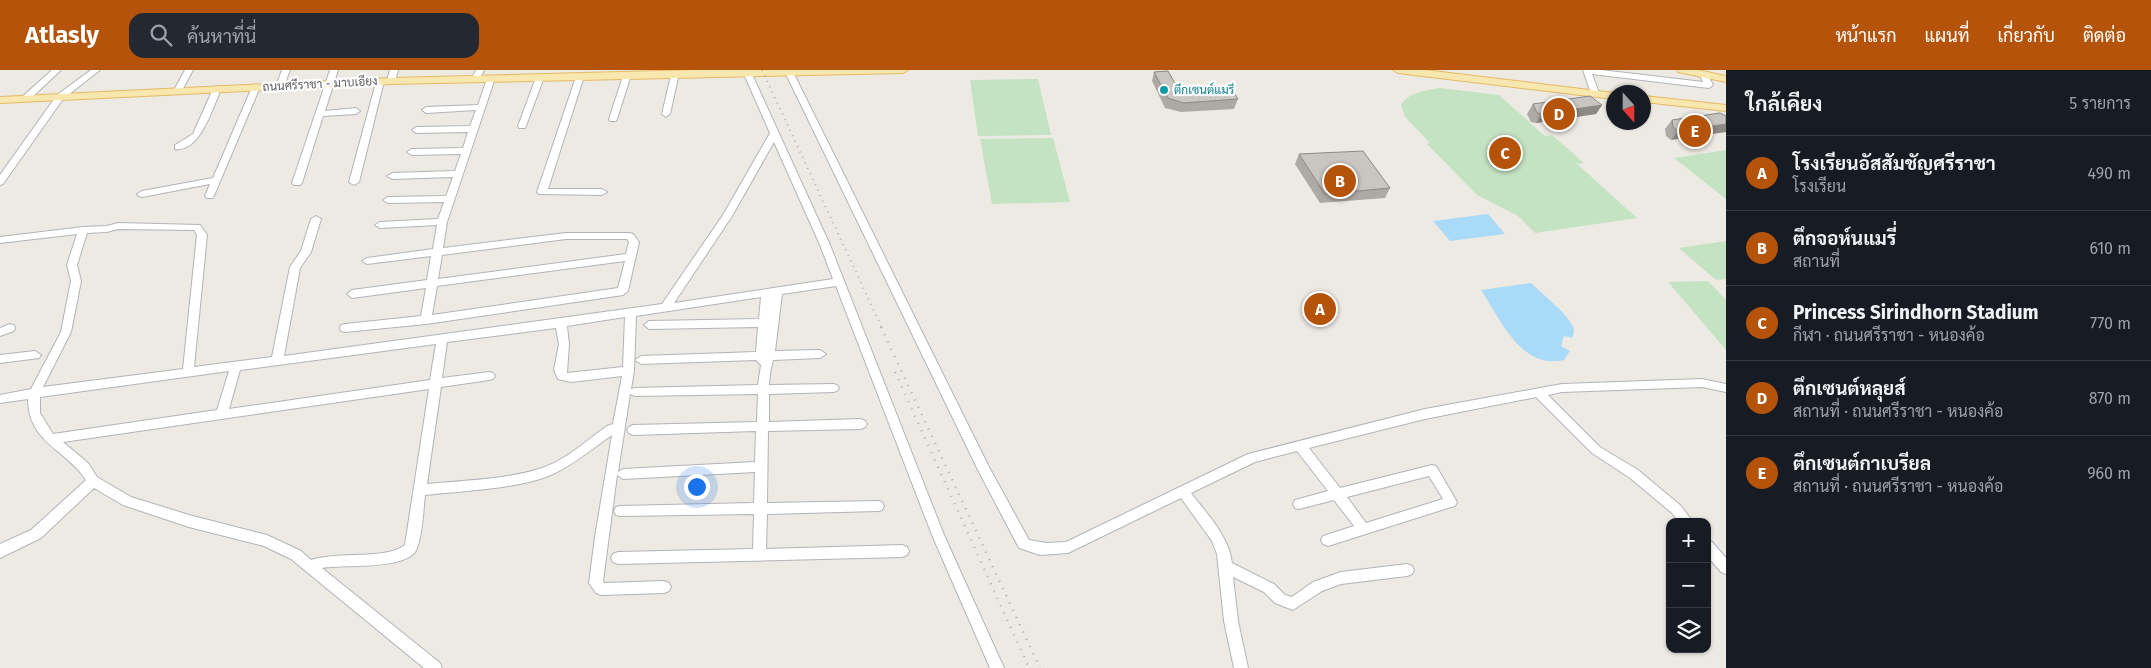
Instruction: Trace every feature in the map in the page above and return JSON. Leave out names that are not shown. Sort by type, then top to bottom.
[{"type":"main road","name":"ถนนศรีราชา - มาบเอียง","points":[[0,100],[329,84],[388,77],[478,74],[491,78],[540,77],[561,73],[580,76],[593,73],[627,75],[903,70]]},
{"type":"main road","points":[[1398,70],[1606,95]]},
{"type":"main road","points":[[1682,70],[1726,79]]},
{"type":"main road","points":[[1651,100],[1726,108]]},
{"type":"street","points":[[25,99],[57,70]]},
{"type":"street","points":[[0,182],[60,97],[96,70]]},
{"type":"street","points":[[177,92],[189,70]]},
{"type":"street","points":[[280,86],[286,70]]},
{"type":"street","points":[[297,182],[334,70]]},
{"type":"street","points":[[1595,94],[1588,70],[1709,85],[1704,74]]},
{"type":"street","points":[[747,72],[825,245],[938,535],[997,668]]},
{"type":"street","points":[[789,72],[984,470],[1024,544],[1035,549],[1049,550],[1068,547],[1252,458],[1425,414],[1562,388],[1702,383],[1726,388]]},
{"type":"street","points":[[666,114],[675,74]]},
{"type":"street","points":[[613,120],[627,75]]},
{"type":"street","points":[[580,76],[542,192],[602,192]]},
{"type":"street","points":[[354,182],[388,77]]},
{"type":"street","points":[[522,126],[540,77]]},
{"type":"street","points":[[426,320],[442,222],[491,78]]},
{"type":"street","points":[[210,196],[256,87]]},
{"type":"street","points":[[178,147],[197,135],[218,89]]},
{"type":"street","points":[[426,110],[481,107]]},
{"type":"street","points":[[319,114],[356,111]]},
{"type":"street","points":[[416,130],[473,129]]},
{"type":"street","points":[[664,309],[727,216],[775,133]]},
{"type":"street","points":[[412,152],[466,151]]},
{"type":"street","points":[[392,176],[458,174]]},
{"type":"street","points":[[142,194],[217,180]]},
{"type":"street","points":[[388,200],[450,199]]},
{"type":"street","points":[[277,361],[295,267],[306,252],[316,219]]},
{"type":"street","points":[[380,225],[442,222]]},
{"type":"street","points":[[0,240],[82,230],[107,229],[118,226],[197,227],[202,235],[188,373]]},
{"type":"street","points":[[82,230],[72,265],[76,281],[66,332],[34,394],[34,413],[46,435],[84,467],[93,481],[127,501],[189,521],[267,541],[296,555],[435,668]]},
{"type":"street","points":[[345,328],[426,320],[623,291],[634,242],[630,236],[566,236],[367,261]]},
{"type":"street","points":[[352,294],[432,285],[630,257]]},
{"type":"street","points":[[0,400],[236,366],[664,309],[839,282]]},
{"type":"street","points":[[759,555],[764,373],[772,292]]},
{"type":"street","points":[[631,313],[628,370],[601,537],[596,583],[601,589],[664,588]]},
{"type":"street","points":[[649,325],[769,322]]},
{"type":"street","points":[[561,323],[564,344],[560,370],[562,376],[571,378],[628,370]]},
{"type":"street","points":[[310,566],[337,560],[359,560],[406,554],[411,548],[442,339]]},
{"type":"street","points":[[641,360],[765,354],[820,354]]},
{"type":"street","points":[[0,359],[35,356]]},
{"type":"street","points":[[221,415],[236,366]]},
{"type":"street","points":[[50,439],[488,376]]},
{"type":"street","points":[[635,392],[833,388]]},
{"type":"street","points":[[1538,392],[1596,450],[1634,474],[1676,509],[1684,518]]},
{"type":"street","points":[[633,430],[861,424]]},
{"type":"street","points":[[420,490],[506,481],[545,472],[567,461],[611,429],[619,428]]},
{"type":"street","points":[[1299,445],[1364,528]]},
{"type":"street","points":[[623,474],[761,467]]},
{"type":"street","points":[[1299,504],[1432,470],[1451,502],[1328,540]]},
{"type":"street","points":[[0,552],[14,542],[36,534],[93,481]]},
{"type":"street","points":[[1184,492],[1217,538],[1224,554],[1230,621],[1241,668]]},
{"type":"street","points":[[620,511],[878,506]]},
{"type":"street","points":[[618,558],[902,550]]},
{"type":"street","points":[[1711,551],[1726,568]]},
{"type":"street","points":[[1225,566],[1269,588],[1280,599],[1293,604],[1318,586],[1341,578],[1407,570]]},
{"type":"green space","points":[[1038,79],[1051,135],[978,136],[970,80]]},
{"type":"green space","points":[[1440,88],[1499,95],[1545,136],[1552,135],[1584,163],[1577,164],[1637,218],[1535,233],[1518,216],[1477,195],[1427,144],[1430,143],[1405,117],[1401,105],[1408,97]]},
{"type":"green space","points":[[1053,138],[1070,202],[992,204],[980,139]]},
{"type":"green space","points":[[1726,150],[1726,199],[1674,158]]},
{"type":"green space","points":[[1726,241],[1726,279],[1716,280],[1679,248]]},
{"type":"green space","points":[[1708,281],[1726,300],[1726,350],[1668,282]]},
{"type":"water","points":[[1488,214],[1505,234],[1450,241],[1433,221]]},
{"type":"water","points":[[1531,283],[1562,312],[1572,325],[1574,330],[1572,338],[1564,336],[1561,346],[1570,351],[1564,360],[1549,361],[1536,358],[1524,350],[1505,328],[1481,290]]},
{"type":"building","points":[[1168,71],[1180,92],[1186,94],[1233,91],[1238,99],[1183,103],[1168,98],[1154,72]]},
{"type":"building","points":[[1590,96],[1602,105],[1542,114],[1537,113],[1533,104]]},
{"type":"building","points":[[1720,113],[1726,116],[1726,124],[1678,131],[1673,127],[1672,120]]},
{"type":"building","points":[[1363,151],[1390,188],[1325,194],[1299,154]]},
{"type":"railway","points":[[762,70],[882,328]]},
{"type":"railway","points":[[881,327],[1040,668]]},
{"type":"railway","points":[[895,372],[1029,668]]},
{"type":"place","name":"ตึกเซนต์แมรี","points":[[1164,90]]},
{"type":"place","name":"ตึกเซนต์หลุยส์","points":[[1559,114]]},
{"type":"place","name":"ตึกเซนต์กาเบรียล","points":[[1695,131]]},
{"type":"place","name":"Princess Sirindhorn Stadium","points":[[1505,153]]},
{"type":"place","name":"ตึกจอห์นแมรี่","points":[[1340,181]]},
{"type":"place","name":"โรงเรียนอัสสัมชัญศรีราชา","points":[[1320,309]]}]
